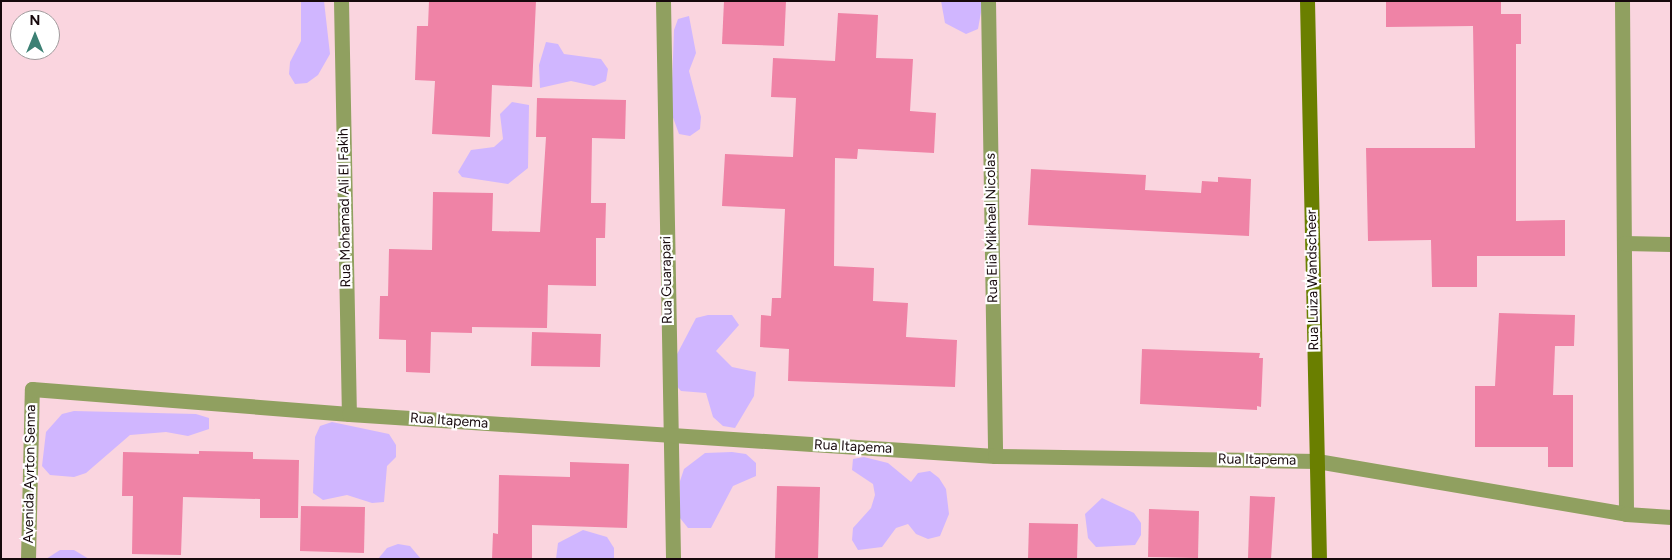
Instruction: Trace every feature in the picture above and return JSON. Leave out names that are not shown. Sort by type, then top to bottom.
[{"type":"main road","name":"Rua Luiza Wandscheer","points":[[1307,1],[1318,559]]},
{"type":"street","name":"Rua Mohamad Ali El Fakih","points":[[342,1],[349,414]]},
{"type":"street","name":"Rua Guarapari","points":[[664,1],[668,436],[672,559]]},
{"type":"street","name":"Rua Elia Mikhael Nicolas","points":[[988,1],[995,456]]},
{"type":"street","points":[[1622,1],[1626,514]]},
{"type":"street","points":[[1624,243],[1671,244]]},
{"type":"street","name":"Rua Itapema","points":[[32,390],[668,436],[995,456],[1317,462],[1626,514],[1671,517]]},
{"type":"street","name":"Avenida Ayrton Senna","points":[[28,559],[32,390]]},
{"type":"shaded area","points":[[301,1],[324,1],[330,54],[318,75],[307,83],[295,84],[289,74],[290,62],[301,41]]},
{"type":"shaded area","points":[[941,1],[983,1],[978,29],[966,34],[945,23]]},
{"type":"shaded area","points":[[689,16],[696,53],[689,71],[701,117],[700,129],[690,136],[679,134],[671,112],[674,30],[678,19]]},
{"type":"shaded area","points":[[546,42],[558,44],[564,54],[601,59],[608,69],[606,81],[594,86],[571,81],[540,88],[539,65]]},
{"type":"shaded area","points":[[512,102],[529,105],[528,168],[508,184],[462,177],[458,172],[471,150],[494,147],[503,139],[500,114]]},
{"type":"shaded area","points":[[708,315],[732,315],[739,325],[716,351],[732,367],[756,372],[754,396],[735,428],[723,426],[713,417],[706,393],[681,391],[673,382],[675,358],[696,318]]},
{"type":"shaded area","points":[[74,411],[196,414],[209,418],[209,429],[188,436],[166,432],[130,435],[86,473],[74,477],[50,475],[42,466],[46,432],[62,414]]},
{"type":"shaded area","points":[[332,422],[389,434],[396,445],[396,457],[387,466],[384,502],[372,503],[347,495],[323,500],[313,493],[315,437],[320,426]]},
{"type":"shaded area","points":[[732,452],[746,454],[756,463],[756,476],[733,486],[711,528],[688,528],[680,518],[680,481],[684,469],[705,453]]},
{"type":"shaded area","points":[[864,457],[888,463],[911,482],[918,473],[930,471],[939,478],[946,489],[949,514],[940,536],[928,539],[916,534],[908,524],[896,528],[882,547],[858,550],[852,540],[853,528],[871,508],[875,495],[873,484],[852,470],[853,459]]},
{"type":"shaded area","points":[[1102,498],[1134,513],[1141,523],[1141,535],[1135,545],[1096,547],[1088,538],[1085,514]]},
{"type":"shaded area","points":[[583,530],[607,537],[614,548],[614,559],[556,559],[558,543]]},
{"type":"shaded area","points":[[398,544],[410,546],[421,559],[378,559],[387,548]]},
{"type":"shaded area","points":[[60,550],[74,550],[89,559],[46,559]]},
{"type":"building","points":[[429,1],[536,1],[532,87],[492,85],[490,137],[432,134],[435,81],[415,80],[417,26],[428,26]]},
{"type":"building","points":[[724,1],[786,1],[784,46],[722,44]]},
{"type":"building","points":[[1386,1],[1501,1],[1501,14],[1521,14],[1521,44],[1516,44],[1516,221],[1565,220],[1565,256],[1477,256],[1477,287],[1432,287],[1431,240],[1368,241],[1366,148],[1475,148],[1473,26],[1386,27]]},
{"type":"building","points":[[838,13],[878,15],[876,58],[913,59],[910,111],[936,113],[934,153],[858,149],[857,159],[835,158],[834,266],[874,268],[873,301],[908,303],[906,337],[957,340],[955,387],[788,381],[789,349],[760,347],[761,315],[771,316],[772,298],[781,298],[785,209],[722,206],[725,154],[793,157],[796,98],[771,97],[773,58],[835,61]]},
{"type":"building","points":[[537,98],[626,100],[625,139],[592,138],[591,203],[606,203],[605,238],[596,238],[596,286],[548,285],[547,328],[472,327],[472,333],[431,332],[430,373],[406,372],[406,340],[379,339],[380,296],[388,296],[389,249],[432,250],[433,192],[493,193],[492,231],[540,232],[546,137],[536,137]]},
{"type":"building","points":[[1031,169],[1146,175],[1145,190],[1201,193],[1202,181],[1218,182],[1218,177],[1251,179],[1249,236],[1028,225]]},
{"type":"building","points":[[1499,313],[1575,315],[1574,346],[1555,346],[1553,395],[1573,395],[1573,467],[1548,467],[1548,447],[1475,447],[1475,386],[1495,386]]},
{"type":"building","points":[[532,332],[601,334],[600,367],[531,366]]},
{"type":"building","points":[[1142,349],[1260,353],[1259,358],[1263,358],[1261,407],[1257,406],[1257,410],[1140,404]]},
{"type":"building","points":[[199,451],[253,452],[253,459],[299,460],[298,518],[260,518],[260,499],[183,497],[181,555],[132,554],[133,496],[122,496],[123,452],[199,454]]},
{"type":"building","points":[[570,462],[629,464],[627,528],[532,525],[532,559],[492,559],[493,533],[498,534],[499,475],[570,477]]},
{"type":"building","points":[[777,486],[820,487],[818,559],[775,559]]},
{"type":"building","points":[[1250,496],[1275,497],[1271,559],[1248,559]]},
{"type":"building","points":[[301,506],[365,507],[364,553],[300,551]]},
{"type":"building","points":[[1149,509],[1199,511],[1198,558],[1148,557]]},
{"type":"building","points":[[1029,523],[1078,524],[1077,559],[1028,559]]}]
